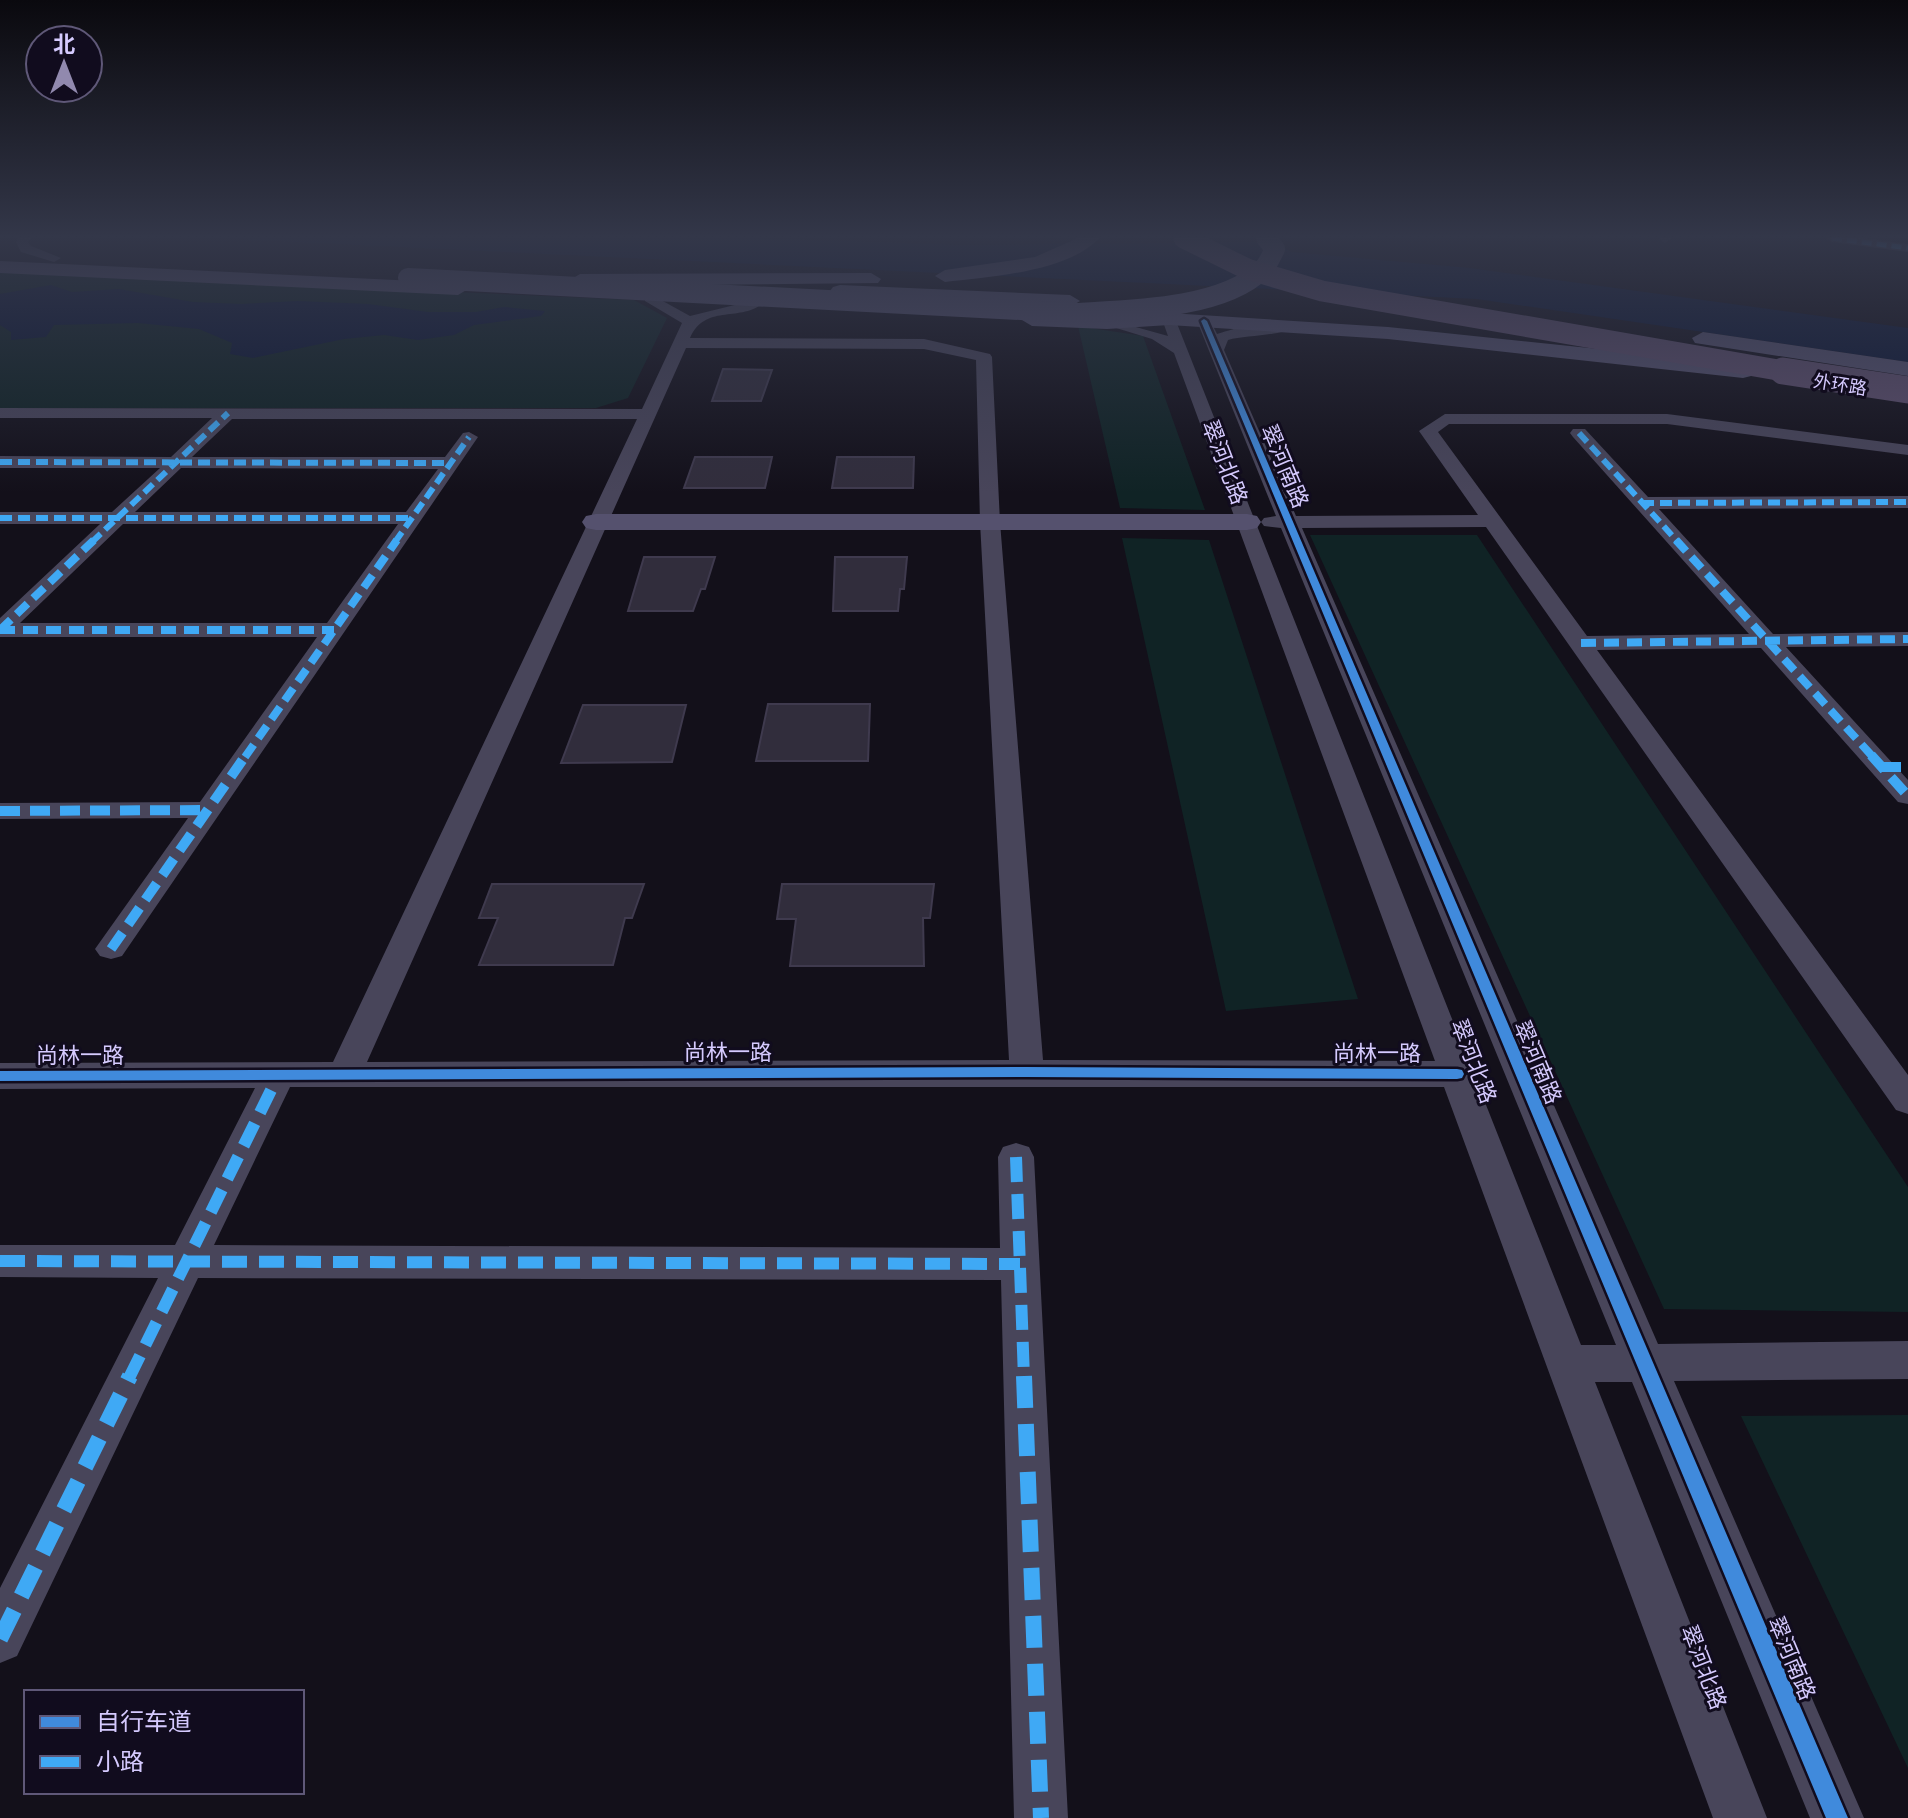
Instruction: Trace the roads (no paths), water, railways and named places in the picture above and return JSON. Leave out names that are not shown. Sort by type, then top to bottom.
[{"type":"main road","name":"外环路","points":[[1313,323],[1762,373],[1908,393]]},
{"type":"main road","name":"外环路","points":[[1361,323],[1673,336],[1908,369]]},
{"type":"main road","points":[[1496,323],[1908,393]]},
{"type":"main road","points":[[1571,323],[1908,377]]},
{"type":"main road","points":[[596,522],[1247,522]]},
{"type":"street","points":[[676,323],[685,332],[924,344],[984,357],[990,522],[1027,1072]]},
{"type":"street","points":[[345,1074],[596,522],[685,332],[694,323]]},
{"type":"street","points":[[1107,323],[1157,336],[1199,353],[1222,337],[1279,323]]},
{"type":"street","name":"翠河南路","points":[[1188,323],[1199,353],[1287,521],[1837,1818]]},
{"type":"street","name":"翠河北路","points":[[1199,353],[1247,522],[1740,1818]]},
{"type":"street","points":[[0,413],[647,414]]},
{"type":"street","points":[[0,630],[228,413]]},
{"type":"street","points":[[1908,450],[1667,419],[1445,419],[1428,431],[1908,1101]]},
{"type":"street","points":[[1579,433],[1766,640],[1895,767],[1908,796]]},
{"type":"street","points":[[111,949],[469,437]]},
{"type":"street","points":[[0,462],[451,463]]},
{"type":"street","points":[[1642,503],[1908,502]]},
{"type":"street","points":[[0,518],[412,518]]},
{"type":"street","points":[[1247,522],[1493,521]]},
{"type":"street","points":[[0,630],[334,630]]},
{"type":"street","points":[[1581,643],[1908,639]]},
{"type":"street","points":[[0,811],[208,810]]},
{"type":"street","name":"尚林一路","points":[[0,1076],[1027,1072],[1457,1074]]},
{"type":"street","points":[[0,1639],[279,1074]]},
{"type":"street","points":[[1016,1157],[1041,1818]]},
{"type":"street","points":[[0,1261],[1020,1264]]},
{"type":"street","points":[[1568,1364],[1908,1360]]},
{"type":"water","points":[[0,323],[490,323],[474,325],[454,335],[418,340],[384,335],[344,339],[253,358],[230,354],[232,343],[199,329],[138,323],[54,325],[46,337],[11,340],[11,332]]},
{"type":"water","points":[[1640,323],[1870,323],[1908,328],[1908,362]]}]
